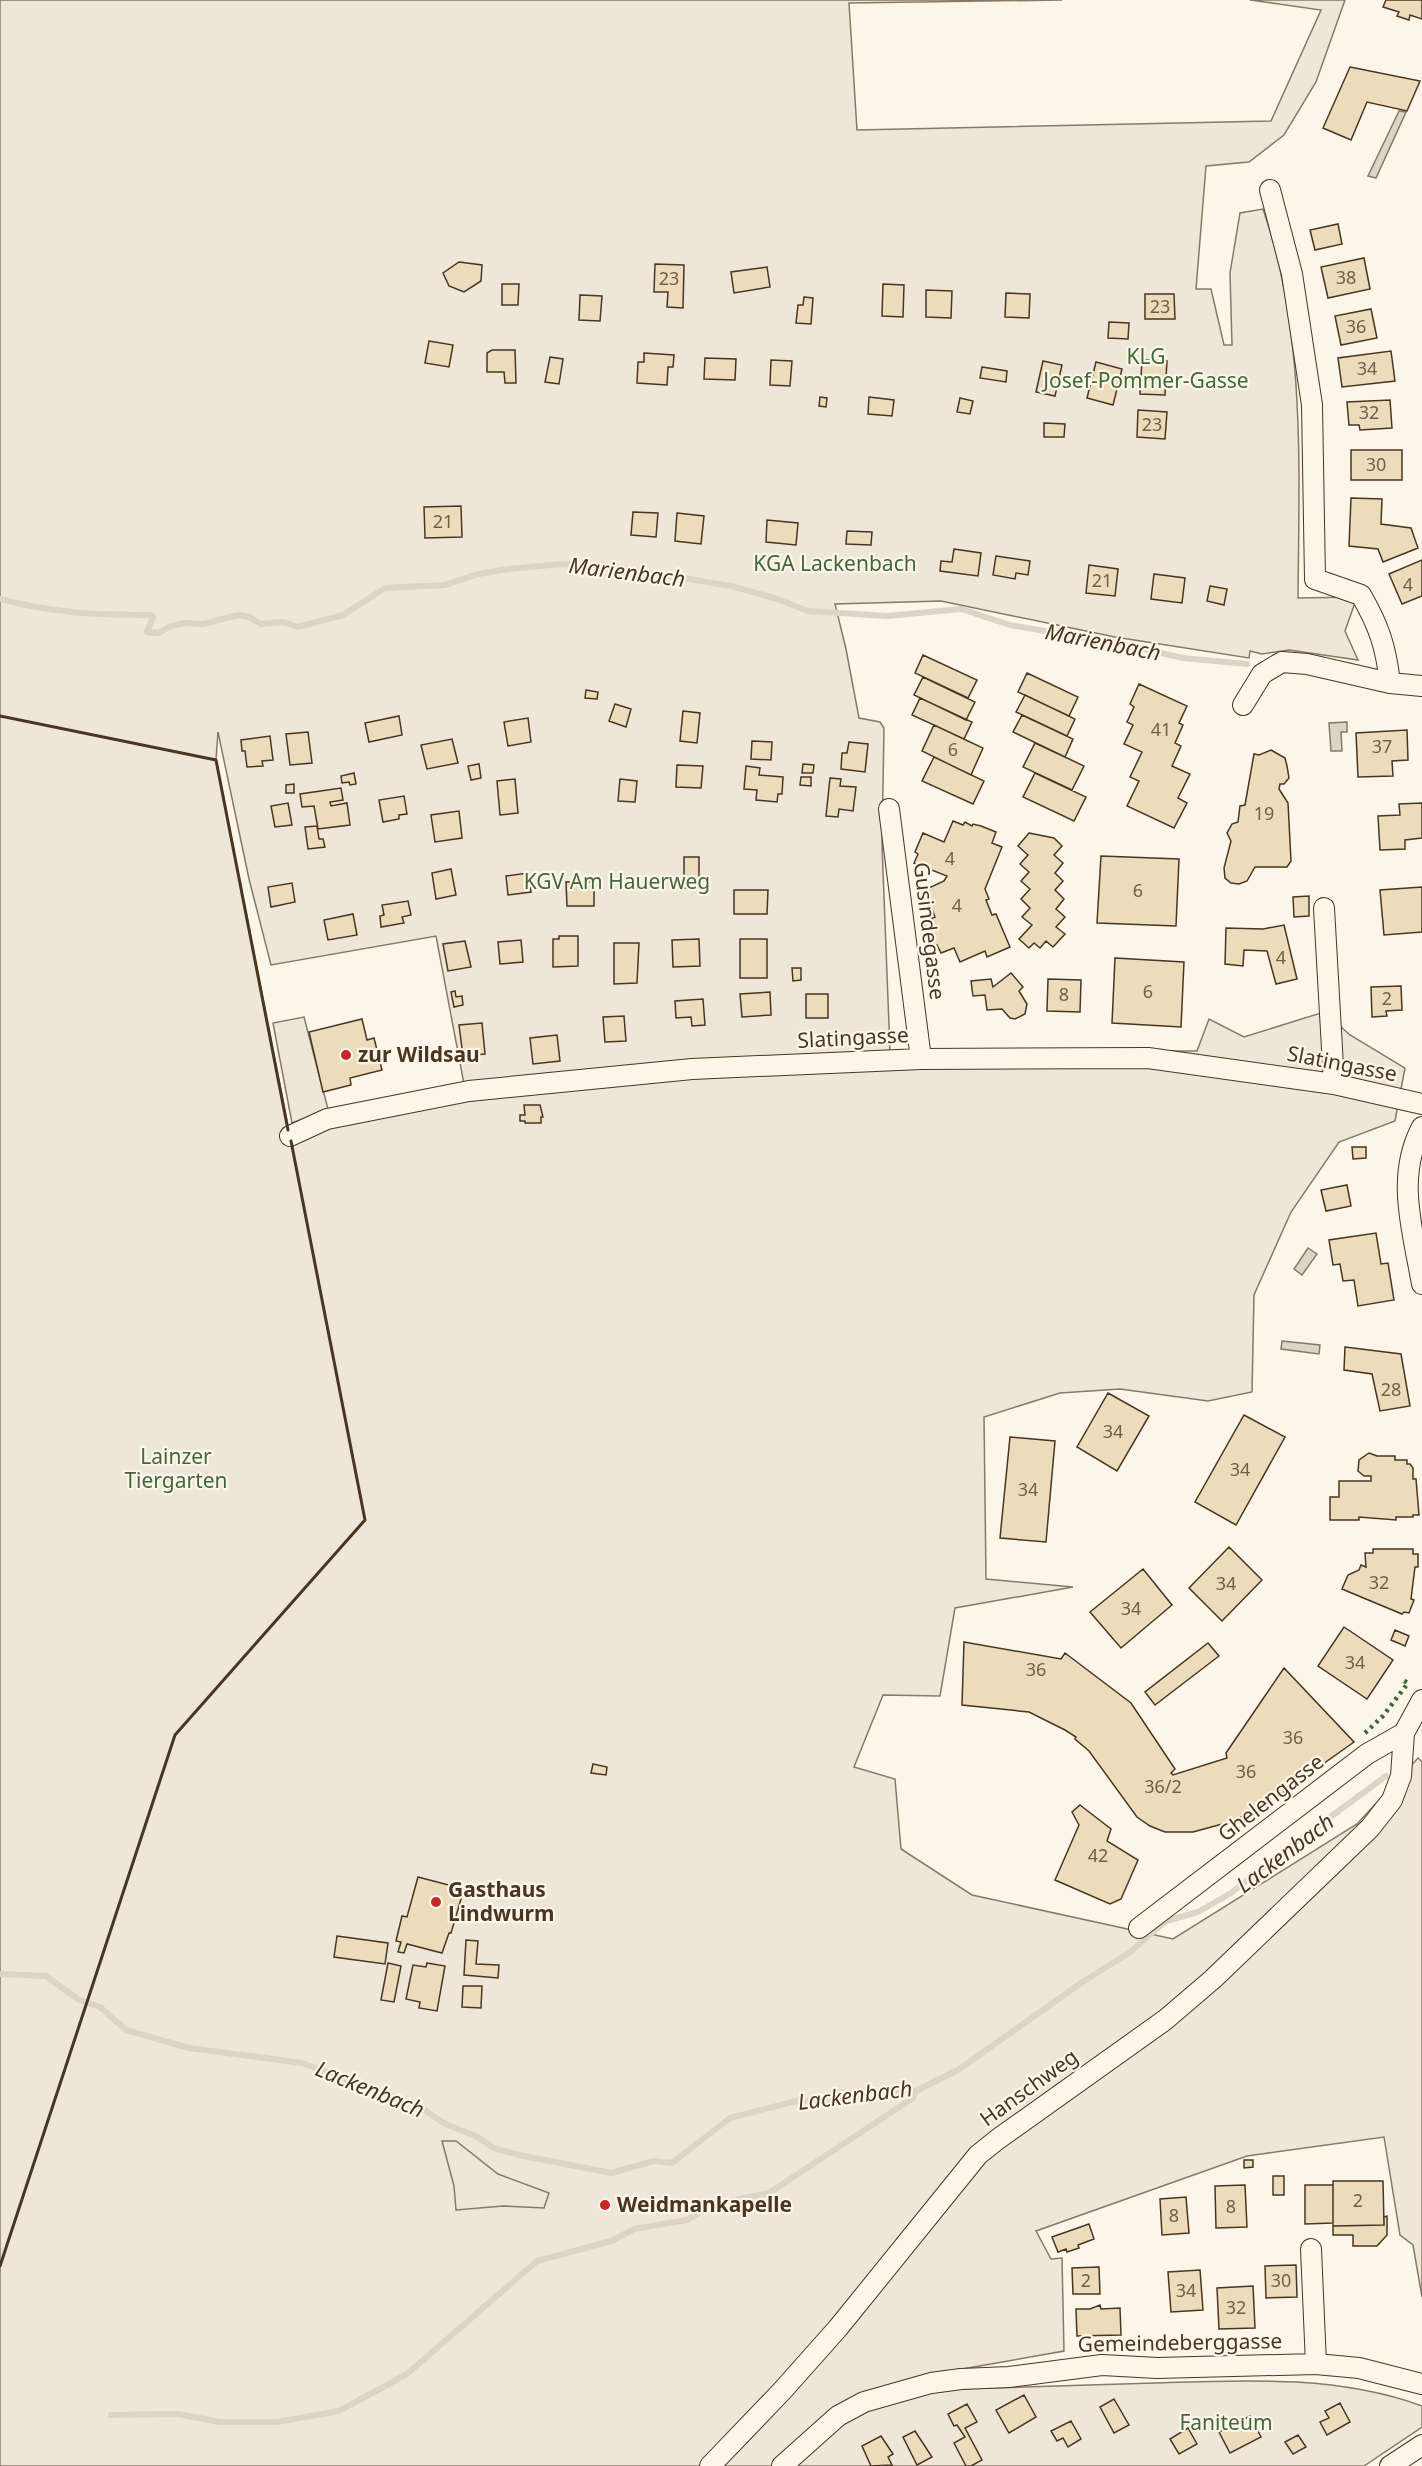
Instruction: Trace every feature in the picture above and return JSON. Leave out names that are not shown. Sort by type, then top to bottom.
[{"type":"street","points":[[1269,190],[1292,274],[1312,405],[1316,579],[1361,595],[1378,624],[1388,658],[1390,682]]},
{"type":"street","points":[[1243,705],[1262,674],[1282,662],[1307,664],[1390,682],[1422,686]]},
{"type":"street","name":"Gusindegasse","points":[[889,809],[921,1059]]},
{"type":"street","points":[[1324,908],[1334,1084]]},
{"type":"street","name":"Slatingasse","points":[[290,1136],[327,1119],[469,1091],[692,1069],[921,1059],[1148,1058],[1334,1084],[1422,1104]]},
{"type":"street","points":[[1422,1126],[1413,1143],[1406,1177],[1410,1217],[1422,1284]]},
{"type":"street","points":[[1413,1733],[1422,1700]]},
{"type":"street","name":"Hanschweg","points":[[710,2466],[838,2328],[978,2155],[1156,2026],[1213,1979],[1370,1828],[1392,1800],[1413,1733]]},
{"type":"street","name":"Ghelengasse","points":[[1139,1928],[1367,1754],[1413,1733]]},
{"type":"street","points":[[1311,2249],[1316,2364]]},
{"type":"street","name":"Gemeindeberggasse","points":[[782,2466],[838,2416],[864,2402],[931,2383],[960,2379],[1009,2377],[1102,2365],[1157,2368],[1316,2364],[1359,2368],[1422,2384]]},
{"type":"street","points":[[1390,2466],[1422,2445]]},
{"type":"green space","points":[[0,0],[1062,0],[849,3],[857,130],[1271,121],[1321,10],[1250,0],[1345,0],[1316,82],[1284,135],[1249,162],[1206,166],[1196,289],[1211,289],[1224,345],[1232,345],[1230,273],[1240,213],[1263,209],[1277,256],[1287,304],[1293,353],[1299,451],[1298,598],[1357,597],[1345,631],[1358,660],[1289,650],[1262,654],[1250,651],[1249,658],[1115,637],[941,601],[835,604],[859,718],[880,722],[884,728],[882,845],[890,1051],[1197,1051],[1209,1019],[1244,1037],[1324,1012],[1350,1035],[1405,1068],[1395,1121],[1339,1142],[1291,1212],[1254,1295],[1252,1392],[1208,1401],[1120,1389],[1060,1393],[984,1417],[986,1579],[1073,1587],[955,1608],[940,1696],[883,1695],[854,1767],[895,1779],[901,1849],[972,1895],[1173,1939],[1357,1824],[1418,1758],[1422,1762],[1422,2297],[1413,2245],[1400,2235],[1384,2137],[1247,2156],[1036,2231],[1051,2259],[1062,2258],[1064,2351],[934,2374],[923,2394],[958,2389],[1222,2381],[1324,2384],[1390,2396],[1422,2406],[1422,2427],[1364,2466],[0,2466]],"holes":[[[218,732],[249,879],[271,965],[436,936],[464,1084],[324,1112],[292,1123],[297,1142],[290,1136],[216,760]]]},
{"type":"shaded area","points":[[1399,111],[1406,112],[1376,178],[1368,176]]},
{"type":"shaded area","points":[[1347,722],[1347,732],[1341,732],[1342,751],[1331,751],[1329,723]]},
{"type":"shaded area","points":[[304,1017],[328,1109],[292,1123],[273,1023]]},
{"type":"shaded area","points":[[1308,1248],[1317,1254],[1302,1275],[1294,1269]]},
{"type":"shaded area","points":[[1282,1341],[1320,1345],[1319,1354],[1281,1349]]},
{"type":"shaded area","points":[[442,2141],[456,2141],[498,2174],[549,2193],[544,2208],[503,2206],[456,2210],[454,2186]]},
{"type":"building","points":[[1386,0],[1422,0],[1422,19],[1410,15],[1409,20],[1397,16],[1399,12],[1383,7]]},
{"type":"building","points":[[1350,67],[1420,81],[1407,111],[1367,102],[1351,140],[1323,128]]},
{"type":"building","points":[[1338,224],[1342,244],[1315,250],[1310,230]]},
{"type":"building","points":[[1364,258],[1370,289],[1328,298],[1321,267]]},
{"type":"building","points":[[459,262],[482,265],[481,281],[464,292],[449,286],[443,273]]},
{"type":"building","points":[[655,264],[684,265],[683,308],[667,307],[668,292],[654,292]]},
{"type":"building","points":[[767,267],[770,287],[734,293],[731,272]]},
{"type":"building","points":[[502,284],[519,284],[518,305],[502,305]]},
{"type":"building","points":[[883,284],[904,285],[903,317],[882,316]]},
{"type":"building","points":[[926,290],[952,291],[951,318],[926,317]]},
{"type":"building","points":[[1006,293],[1030,294],[1029,318],[1005,317]]},
{"type":"building","points":[[1145,294],[1174,294],[1175,319],[1145,319]]},
{"type":"building","points":[[580,295],[602,296],[600,321],[579,320]]},
{"type":"building","points":[[804,297],[813,298],[811,324],[796,323],[798,305],[803,305]]},
{"type":"building","points":[[1371,309],[1377,338],[1341,345],[1335,316]]},
{"type":"building","points":[[1109,322],[1129,323],[1128,339],[1108,338]]},
{"type":"building","points":[[429,341],[453,345],[449,367],[425,363]]},
{"type":"building","points":[[492,350],[515,350],[516,383],[505,383],[504,372],[487,372],[487,353]]},
{"type":"building","points":[[1391,351],[1395,381],[1342,387],[1338,358]]},
{"type":"building","points":[[644,353],[674,355],[673,367],[668,367],[667,385],[637,383],[638,362],[644,362]]},
{"type":"building","points":[[550,357],[563,359],[559,384],[545,382]]},
{"type":"building","points":[[705,358],[736,359],[735,380],[704,379]]},
{"type":"building","points":[[771,360],[792,361],[790,386],[770,385]]},
{"type":"building","points":[[1142,360],[1167,361],[1165,395],[1140,394]]},
{"type":"building","points":[[1043,361],[1062,365],[1055,396],[1036,392]]},
{"type":"building","points":[[1096,362],[1122,369],[1113,405],[1087,398]]},
{"type":"building","points":[[982,367],[1007,371],[1006,382],[980,378]]},
{"type":"building","points":[[820,397],[827,398],[826,407],[819,406]]},
{"type":"building","points":[[869,397],[894,400],[892,416],[868,414]]},
{"type":"building","points":[[960,398],[973,401],[970,414],[957,412]]},
{"type":"building","points":[[1390,400],[1392,428],[1360,430],[1359,425],[1349,425],[1347,402]]},
{"type":"building","points":[[1138,410],[1167,412],[1165,439],[1137,437]]},
{"type":"building","points":[[1044,423],[1065,424],[1064,437],[1044,437]]},
{"type":"building","points":[[1351,450],[1402,450],[1402,480],[1351,480]]},
{"type":"building","points":[[1351,498],[1382,499],[1381,524],[1411,528],[1418,548],[1383,562],[1378,549],[1349,546]]},
{"type":"building","points":[[461,506],[462,537],[425,538],[424,507]]},
{"type":"building","points":[[633,512],[658,513],[656,537],[631,535]]},
{"type":"building","points":[[677,513],[704,516],[701,544],[675,541]]},
{"type":"building","points":[[767,520],[798,523],[796,545],[766,542]]},
{"type":"building","points":[[847,531],[872,532],[871,545],[846,544]]},
{"type":"building","points":[[954,549],[981,553],[978,576],[940,571],[941,561],[952,562]]},
{"type":"building","points":[[996,556],[1030,561],[1028,575],[1016,573],[1015,579],[993,575]]},
{"type":"building","points":[[1422,560],[1422,596],[1402,604],[1389,574]]},
{"type":"building","points":[[1089,565],[1118,569],[1115,596],[1086,593]]},
{"type":"building","points":[[1154,574],[1185,578],[1182,603],[1151,599]]},
{"type":"building","points":[[1210,586],[1227,589],[1224,605],[1207,601]]},
{"type":"building","points":[[923,655],[977,680],[968,698],[915,673]]},
{"type":"building","points":[[1027,673],[1078,697],[1069,716],[1018,692]]},
{"type":"building","points":[[923,677],[975,702],[966,720],[914,695]]},
{"type":"building","points":[[1139,684],[1187,706],[1179,723],[1183,725],[1175,743],[1181,746],[1172,766],[1190,774],[1178,798],[1187,803],[1174,828],[1127,806],[1139,781],[1130,777],[1142,752],[1124,744],[1133,725],[1127,722],[1134,707],[1130,704]]},
{"type":"building","points":[[586,690],[598,692],[597,699],[585,698]]},
{"type":"building","points":[[1025,695],[1075,719],[1067,736],[1016,712]]},
{"type":"building","points":[[920,698],[972,722],[964,739],[912,715]]},
{"type":"building","points":[[615,704],[631,709],[626,727],[609,721]]},
{"type":"building","points":[[683,711],[700,713],[697,743],[680,741]]},
{"type":"building","points":[[1022,715],[1073,739],[1065,757],[1013,732]]},
{"type":"building","points":[[399,716],[402,735],[369,742],[365,723]]},
{"type":"building","points":[[528,718],[531,742],[508,746],[504,722]]},
{"type":"building","points":[[934,725],[983,748],[971,775],[922,751]]},
{"type":"building","points":[[1407,730],[1408,760],[1392,761],[1393,776],[1358,777],[1356,733]]},
{"type":"building","points":[[308,732],[312,763],[290,765],[286,734]]},
{"type":"building","points":[[270,736],[273,760],[262,761],[263,766],[247,767],[241,740]]},
{"type":"building","points":[[452,739],[458,763],[427,769],[421,745]]},
{"type":"building","points":[[752,741],[772,742],[771,760],[751,759]]},
{"type":"building","points":[[849,742],[868,744],[865,772],[841,769],[842,753],[847,753]]},
{"type":"building","points":[[1035,743],[1084,766],[1072,790],[1023,767]]},
{"type":"building","points":[[1271,750],[1285,758],[1287,766],[1289,778],[1284,784],[1280,784],[1279,789],[1288,803],[1291,861],[1287,867],[1255,867],[1247,881],[1239,884],[1231,883],[1225,878],[1224,868],[1231,841],[1227,833],[1232,824],[1238,822],[1240,806],[1245,805],[1254,754],[1259,755]]},
{"type":"building","points":[[934,757],[984,781],[973,804],[922,781]]},
{"type":"building","points":[[479,764],[481,778],[471,780],[468,766]]},
{"type":"building","points":[[803,764],[814,765],[813,773],[802,773]]},
{"type":"building","points":[[677,765],[703,766],[701,788],[676,787]]},
{"type":"building","points":[[746,766],[760,768],[759,775],[783,777],[782,794],[778,794],[777,802],[756,800],[757,790],[744,789]]},
{"type":"building","points":[[354,773],[356,784],[342,783],[341,776]]},
{"type":"building","points":[[1035,773],[1086,797],[1074,821],[1023,797]]},
{"type":"building","points":[[801,777],[811,777],[811,786],[800,785]]},
{"type":"building","points":[[830,778],[841,779],[840,786],[856,787],[853,811],[839,809],[838,817],[826,816]]},
{"type":"building","points":[[515,779],[518,813],[500,815],[497,781]]},
{"type":"building","points":[[620,779],[637,781],[635,802],[618,801]]},
{"type":"building","points":[[294,784],[294,793],[286,793],[286,785]]},
{"type":"building","points":[[341,788],[343,800],[330,802],[331,806],[347,803],[350,825],[318,829],[314,806],[302,807],[300,794]]},
{"type":"building","points":[[404,796],[407,814],[399,815],[399,819],[383,822],[379,800]]},
{"type":"building","points":[[288,803],[292,825],[275,827],[271,806]]},
{"type":"building","points":[[1422,803],[1422,838],[1405,840],[1405,849],[1380,850],[1378,816],[1400,815],[1399,804]]},
{"type":"building","points":[[459,811],[462,838],[435,842],[431,815]]},
{"type":"building","points":[[953,821],[963,825],[965,822],[972,826],[973,824],[981,826],[996,832],[992,843],[1002,847],[985,889],[989,899],[986,900],[992,915],[996,914],[1010,947],[987,957],[985,951],[960,962],[954,948],[941,953],[937,945],[934,947],[923,922],[935,917],[928,899],[924,901],[920,892],[944,881],[947,876],[914,863],[918,854],[915,852],[923,833],[944,842]]},
{"type":"building","points":[[317,826],[319,839],[323,839],[325,847],[308,849],[305,827]]},
{"type":"building","points":[[1029,833],[1054,838],[1062,846],[1054,855],[1063,863],[1055,873],[1063,881],[1055,890],[1064,899],[1056,909],[1065,917],[1056,927],[1065,934],[1053,947],[1046,941],[1040,948],[1034,943],[1029,948],[1019,939],[1032,925],[1022,917],[1030,908],[1021,899],[1030,889],[1021,881],[1029,872],[1020,864],[1028,855],[1018,846]]},
{"type":"building","points":[[1101,856],[1179,859],[1176,926],[1097,923]]},
{"type":"building","points":[[684,857],[699,857],[699,888],[684,888]]},
{"type":"building","points":[[451,869],[456,895],[436,899],[432,873]]},
{"type":"building","points":[[528,873],[531,892],[508,895],[506,876]]},
{"type":"building","points":[[566,882],[594,882],[594,906],[567,906]]},
{"type":"building","points":[[292,883],[295,902],[271,907],[268,887]]},
{"type":"building","points":[[1422,887],[1422,932],[1384,935],[1380,890]]},
{"type":"building","points":[[734,890],[768,890],[767,914],[734,914]]},
{"type":"building","points":[[1309,896],[1309,916],[1294,917],[1293,897]]},
{"type":"building","points":[[408,901],[411,915],[402,917],[404,923],[381,927],[380,916],[384,915],[382,905]]},
{"type":"building","points":[[353,914],[357,935],[328,940],[324,920]]},
{"type":"building","points":[[1284,925],[1297,979],[1276,984],[1267,951],[1244,950],[1243,966],[1225,964],[1226,928],[1263,929]]},
{"type":"building","points":[[559,936],[578,936],[578,966],[553,967],[553,939],[559,939]]},
{"type":"building","points":[[699,939],[700,966],[673,967],[672,940]]},
{"type":"building","points":[[740,939],[767,939],[767,978],[740,978]]},
{"type":"building","points":[[521,940],[523,962],[500,964],[498,942]]},
{"type":"building","points":[[465,941],[471,967],[448,971],[443,944]]},
{"type":"building","points":[[614,943],[639,943],[637,983],[614,984]]},
{"type":"building","points":[[1115,958],[1184,962],[1181,1027],[1112,1023]]},
{"type":"building","points":[[792,968],[801,968],[801,980],[793,981]]},
{"type":"building","points":[[1011,973],[1023,987],[1019,991],[1027,1004],[1025,1014],[1015,1019],[1010,1018],[1002,1009],[987,1010],[985,995],[973,996],[971,981],[991,979],[993,987]]},
{"type":"building","points":[[1048,979],[1081,980],[1080,1012],[1047,1011]]},
{"type":"building","points":[[1401,986],[1402,1010],[1386,1011],[1387,1016],[1372,1017],[1371,987]]},
{"type":"building","points":[[455,991],[456,997],[462,996],[463,1005],[454,1007],[451,992]]},
{"type":"building","points":[[770,992],[771,1015],[742,1017],[740,994]]},
{"type":"building","points":[[806,994],[828,994],[828,1018],[806,1018]]},
{"type":"building","points":[[703,999],[705,1025],[692,1026],[691,1017],[676,1018],[675,1001]]},
{"type":"building","points":[[624,1016],[626,1041],[605,1042],[603,1017]]},
{"type":"building","name":"zur Wildsau","points":[[362,1019],[367,1040],[374,1038],[382,1070],[350,1078],[351,1085],[323,1092],[309,1032]]},
{"type":"building","points":[[482,1023],[485,1054],[463,1056],[459,1025]]},
{"type":"building","points":[[557,1035],[560,1061],[533,1064],[530,1038]]},
{"type":"building","points":[[524,1105],[540,1105],[543,1117],[541,1117],[541,1123],[520,1121],[520,1115],[525,1115]]},
{"type":"building","points":[[1352,1147],[1366,1147],[1366,1158],[1353,1159]]},
{"type":"building","points":[[1347,1185],[1351,1206],[1326,1211],[1321,1190]]},
{"type":"building","points":[[1376,1233],[1381,1264],[1388,1263],[1394,1300],[1358,1306],[1354,1280],[1343,1281],[1340,1264],[1333,1265],[1329,1240]]},
{"type":"building","points":[[1345,1347],[1401,1354],[1410,1406],[1380,1411],[1372,1374],[1344,1370]]},
{"type":"building","points":[[1108,1393],[1149,1416],[1117,1471],[1077,1447]]},
{"type":"building","points":[[1244,1415],[1285,1437],[1236,1525],[1195,1502]]},
{"type":"building","points":[[1010,1437],[1055,1441],[1046,1542],[1000,1538]]},
{"type":"building","points":[[1369,1453],[1377,1456],[1395,1456],[1395,1460],[1407,1460],[1407,1464],[1413,1468],[1413,1479],[1416,1479],[1419,1515],[1396,1517],[1396,1520],[1359,1517],[1359,1520],[1330,1520],[1330,1497],[1339,1497],[1339,1481],[1371,1481],[1371,1476],[1364,1476],[1358,1471],[1359,1460]]},
{"type":"building","points":[[1229,1547],[1262,1580],[1222,1621],[1189,1588]]},
{"type":"building","points":[[1373,1549],[1413,1549],[1413,1554],[1418,1554],[1418,1567],[1415,1567],[1411,1599],[1414,1600],[1409,1613],[1402,1614],[1342,1589],[1348,1575],[1359,1570],[1361,1565],[1366,1567],[1365,1553],[1373,1553]]},
{"type":"building","points":[[1143,1569],[1172,1605],[1121,1648],[1090,1612]]},
{"type":"building","points":[[1344,1627],[1393,1660],[1367,1699],[1318,1666]]},
{"type":"building","points":[[1395,1630],[1409,1636],[1405,1646],[1391,1640]]},
{"type":"building","points":[[964,1642],[1061,1659],[1065,1653],[1131,1703],[1175,1769],[1171,1773],[1173,1775],[1227,1758],[1226,1753],[1284,1668],[1354,1742],[1275,1798],[1271,1794],[1237,1820],[1193,1832],[1165,1832],[1137,1817],[1089,1751],[1075,1739],[1076,1737],[1065,1730],[1029,1712],[962,1705]]},
{"type":"building","points":[[1208,1643],[1219,1656],[1155,1705],[1145,1692]]},
{"type":"building","points":[[593,1764],[607,1767],[606,1775],[591,1773]]},
{"type":"building","points":[[1080,1805],[1111,1829],[1107,1841],[1138,1860],[1121,1899],[1110,1904],[1055,1880],[1079,1825],[1072,1812]]},
{"type":"building","name":"Gasthaus Lindwurm","points":[[418,1877],[464,1889],[451,1933],[449,1933],[442,1953],[407,1944],[404,1953],[398,1952],[401,1942],[396,1941],[402,1916],[407,1917]]},
{"type":"building","points":[[337,1936],[388,1943],[385,1964],[334,1957]]},
{"type":"building","points":[[466,1940],[478,1941],[476,1964],[499,1965],[498,1978],[464,1975]]},
{"type":"building","points":[[388,1963],[401,1966],[394,2002],[381,2000]]},
{"type":"building","points":[[427,1963],[445,1966],[437,2011],[419,2008],[420,2002],[406,1999],[413,1965],[426,1967]]},
{"type":"building","points":[[463,1986],[482,1986],[481,2008],[462,2007]]},
{"type":"building","points":[[1244,2160],[1253,2160],[1253,2167],[1244,2168]]},
{"type":"building","points":[[1273,2176],[1284,2176],[1284,2195],[1273,2195]]},
{"type":"building","points":[[1333,2181],[1383,2181],[1384,2225],[1333,2226]]},
{"type":"building","points":[[1245,2185],[1247,2227],[1216,2228],[1215,2186]]},
{"type":"building","points":[[1305,2185],[1333,2185],[1333,2223],[1305,2224]]},
{"type":"building","points":[[1186,2197],[1189,2233],[1162,2235],[1160,2199]]},
{"type":"building","name":"Weidmankapelle","points":[[605,2200],[609,2201],[609,2209],[605,2210],[601,2209],[600,2205],[601,2201]]},
{"type":"building","points":[[1387,2216],[1387,2235],[1377,2246],[1353,2246],[1353,2235],[1333,2235],[1333,2226],[1384,2225],[1384,2217]]},
{"type":"building","points":[[1089,2224],[1094,2239],[1078,2245],[1079,2248],[1058,2252],[1052,2237]]},
{"type":"building","points":[[1296,2265],[1297,2297],[1266,2298],[1265,2266]]},
{"type":"building","points":[[1099,2267],[1100,2294],[1073,2294],[1072,2268]]},
{"type":"building","points":[[1200,2270],[1203,2310],[1171,2312],[1168,2272]]},
{"type":"building","points":[[1253,2286],[1255,2328],[1219,2329],[1217,2288]]},
{"type":"building","points":[[1100,2305],[1101,2309],[1120,2308],[1121,2335],[1077,2336],[1076,2309],[1090,2309]]},
{"type":"building","points":[[1024,2395],[1036,2417],[1009,2433],[996,2410]]},
{"type":"building","points":[[1114,2399],[1129,2425],[1114,2433],[1100,2407]]},
{"type":"building","points":[[1340,2403],[1350,2422],[1327,2435],[1320,2422],[1329,2418],[1325,2411]]},
{"type":"building","points":[[967,2404],[977,2422],[965,2428],[982,2460],[971,2466],[966,2466],[954,2443],[965,2437],[957,2425],[954,2426],[948,2414]]},
{"type":"building","points":[[1250,2416],[1261,2437],[1230,2453],[1219,2432]]},
{"type":"building","points":[[1071,2421],[1081,2439],[1068,2447],[1063,2438],[1057,2441],[1051,2431]]},
{"type":"building","points":[[1188,2428],[1197,2444],[1179,2454],[1170,2439]]},
{"type":"building","points":[[915,2431],[932,2457],[917,2465],[903,2437]]},
{"type":"building","points":[[1298,2435],[1306,2447],[1293,2454],[1285,2442]]},
{"type":"building","points":[[881,2436],[893,2454],[888,2457],[892,2465],[871,2466],[862,2446]]},
{"type":"waterway","name":"Marienbach","points":[[0,599],[75,612],[151,615],[153,617],[147,632],[159,633],[169,627],[184,623],[203,624],[238,615],[249,617],[261,624],[283,622],[298,627],[343,615],[385,588],[445,585],[478,574],[560,564],[610,566],[731,586],[774,598],[808,611],[887,616],[961,609],[1010,625],[1131,646],[1183,658],[1247,664]]},
{"type":"waterway","name":"Lackenbach","points":[[0,1974],[46,1976],[79,2000],[100,2007],[126,2030],[189,2048],[302,2063],[417,2105],[445,2124],[476,2136],[494,2148],[611,2173],[654,2161],[672,2163],[730,2118],[796,2101],[823,2102],[833,2093],[916,2091],[958,2070],[1084,1981],[1129,1953],[1166,1921],[1198,1912],[1231,1893],[1386,1776]]},
{"type":"waterway","points":[[111,2415],[178,2414],[220,2422],[277,2422],[339,2411],[407,2374],[537,2261],[611,2241],[634,2229],[687,2220],[714,2204],[769,2193],[913,2098],[916,2091]]},
{"type":"hedge","points":[[1365,1733],[1383,1716],[1408,1683],[1403,1680]]},
{"type":"wall","points":[[0,716],[216,760],[288,1130]]},
{"type":"wall","points":[[0,2266],[175,1735],[365,1520],[291,1141]]},
{"type":"place","name":"zur Wildsau","points":[[346,1055]]},
{"type":"place","name":"Gasthaus Lindwurm","points":[[436,1902]]},
{"type":"place","name":"Weidmankapelle","points":[[605,2205]]},
{"type":"park label","name":"KLG Josef-Pommer-Gasse","points":[[1146,369]]},
{"type":"park label","name":"KGA Lackenbach","points":[[835,564]]},
{"type":"park label","name":"KGV Am Hauerweg","points":[[617,882]]},
{"type":"park label","name":"Lainzer Tiergarten","points":[[176,1469]]},
{"type":"park label","name":"Faniteum","points":[[1226,2423]]}]
